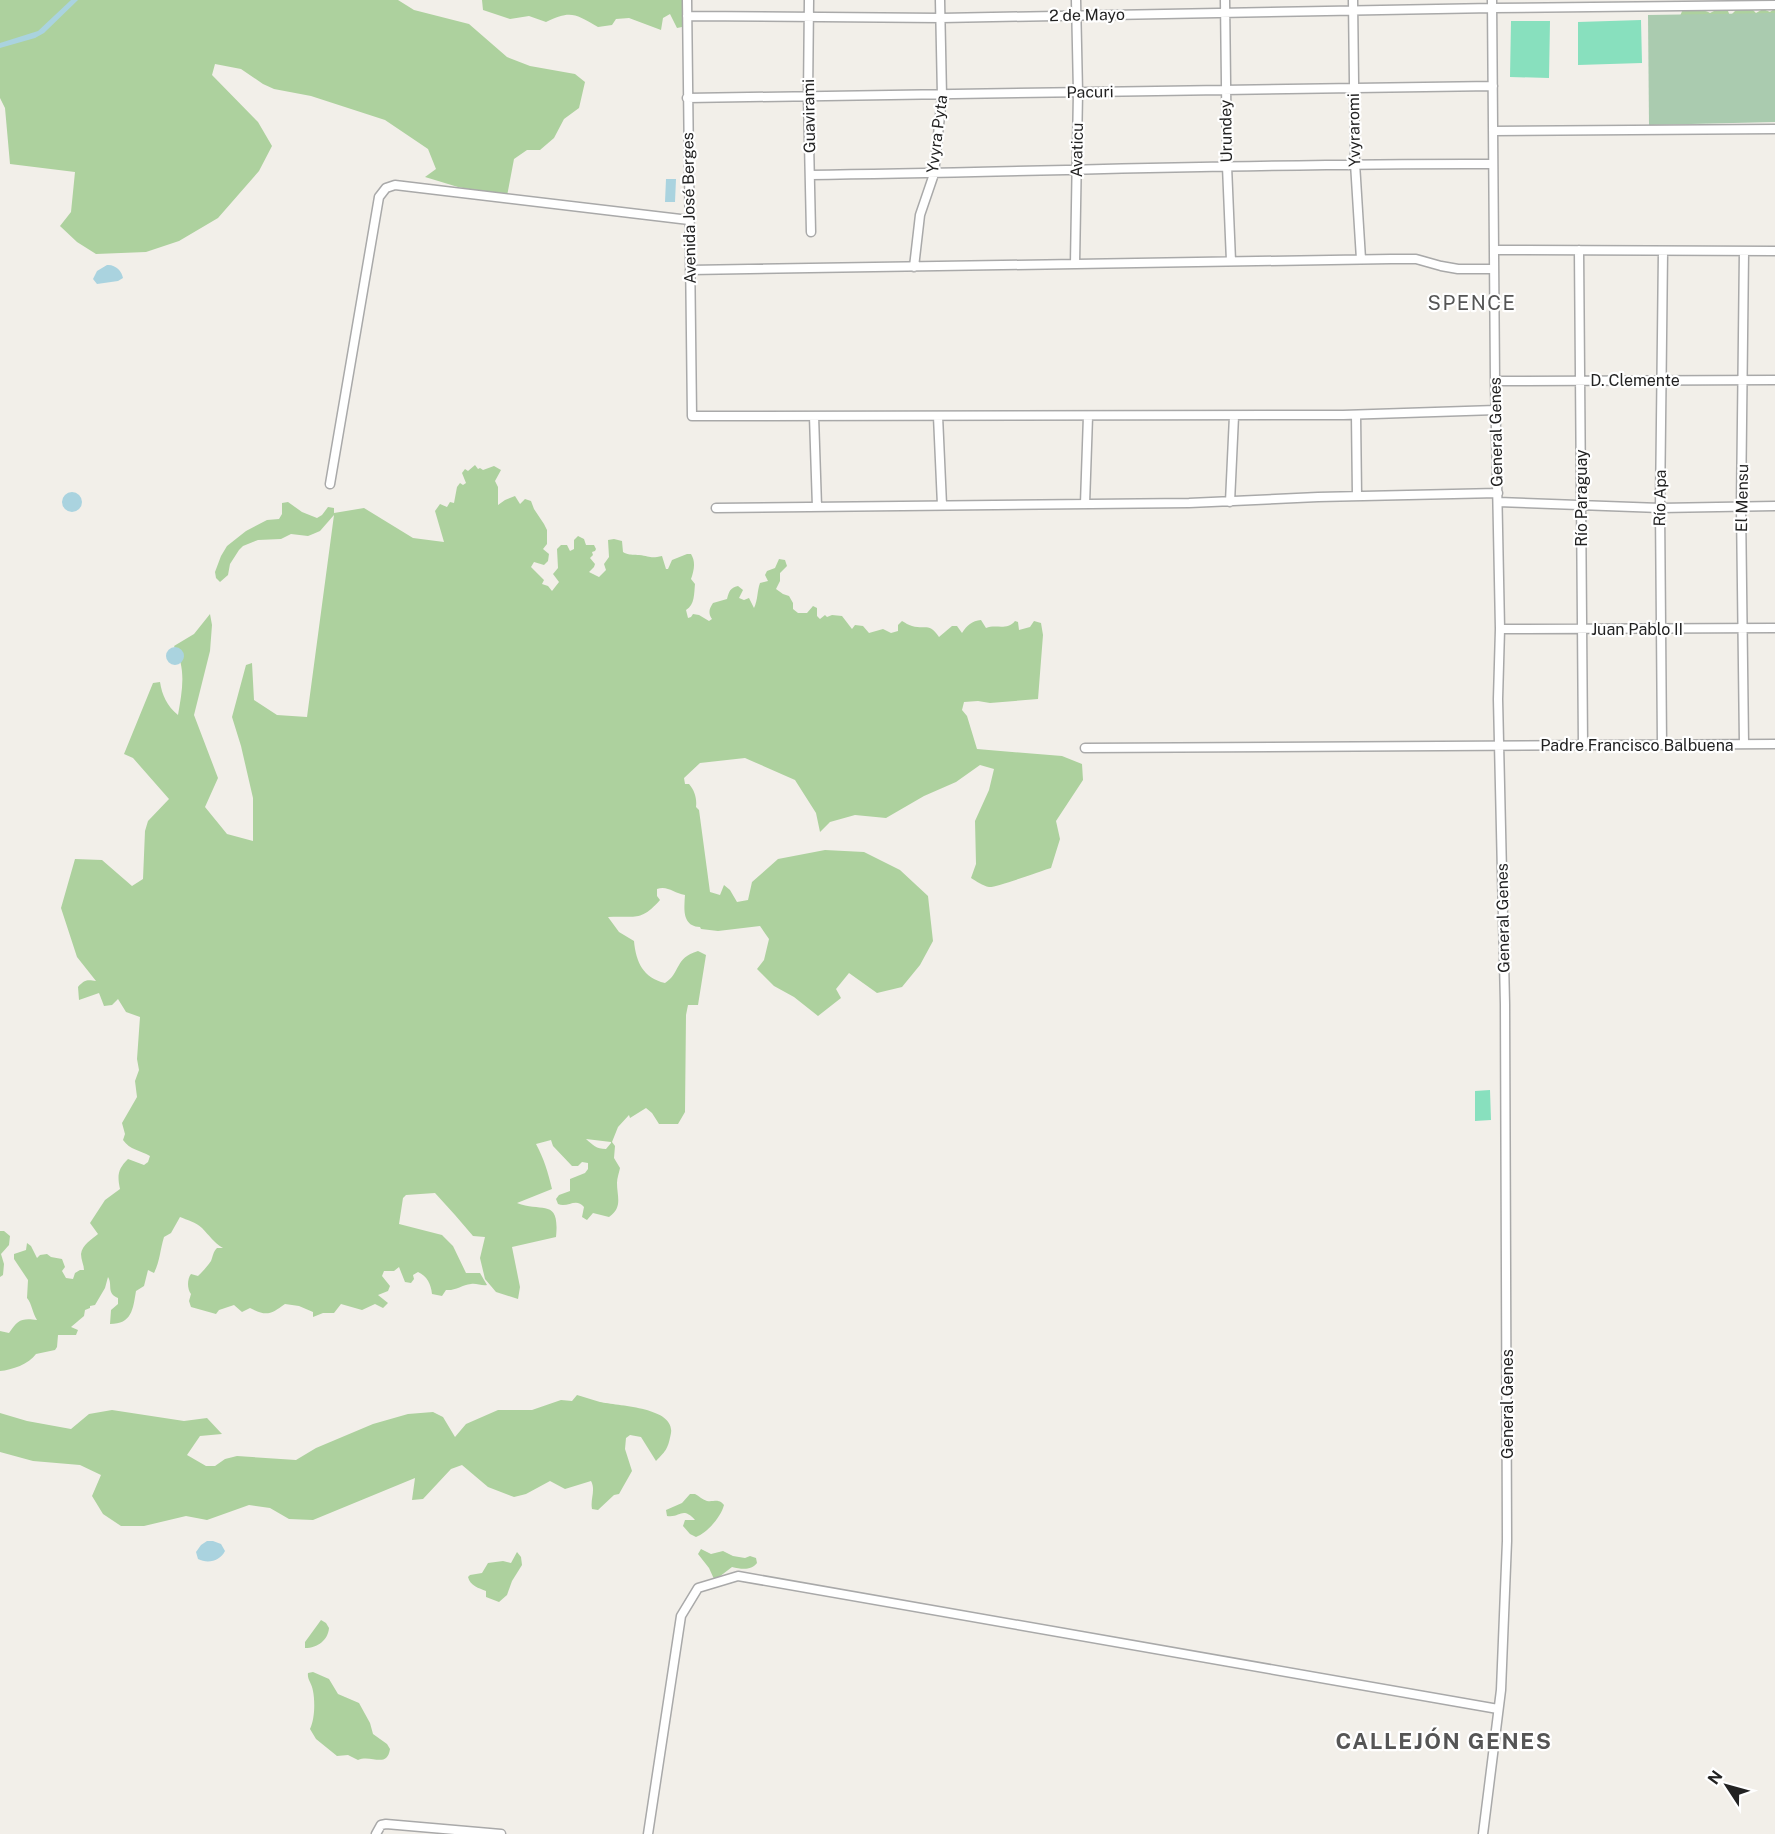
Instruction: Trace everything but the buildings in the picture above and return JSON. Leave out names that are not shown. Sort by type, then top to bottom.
[{"type":"street","name":"Avenida José Berges","points":[[687,0],[692,416],[814,416]]},
{"type":"street","name":"Guavirami","points":[[808,0],[811,232]]},
{"type":"street","name":"Yvyra Pyta","points":[[914,267],[920,215],[934,174],[942,96],[940,0]]},
{"type":"street","name":"Avaticu","points":[[1075,264],[1078,92],[1076,0]]},
{"type":"street","name":"Urundey","points":[[1225,0],[1227,166],[1231,261]]},
{"type":"street","name":"Yvyraromi","points":[[1353,0],[1354,163],[1361,259]]},
{"type":"street","name":"2 de Mayo","points":[[687,16],[941,18],[1353,11],[1493,4],[1733,3],[1775,5]]},
{"type":"street","name":"General Genes","points":[[1483,1834],[1503,1657],[1508,1407],[1505,1004],[1499,745],[1500,629],[1495,381],[1493,4]]},
{"type":"street","name":"Pacuri","points":[[687,98],[1493,86]]},
{"type":"street","points":[[1493,131],[1775,129]]},
{"type":"street","points":[[810,175],[1354,163],[1493,164]]},
{"type":"street","points":[[330,484],[379,197],[386,188],[395,185],[689,220]]},
{"type":"street","points":[[1494,250],[1775,251]]},
{"type":"street","name":"Río Paraguay","points":[[1579,250],[1583,746]]},
{"type":"street","name":"Río Apa","points":[[1662,745],[1660,507],[1663,251]]},
{"type":"street","name":"El Mensu","points":[[1743,744],[1741,507],[1744,251]]},
{"type":"street","points":[[690,270],[1361,259],[1416,259],[1458,269],[1494,269]]},
{"type":"street","name":"D. Clemente","points":[[1495,381],[1775,380]]},
{"type":"street","points":[[817,507],[814,416],[1356,415],[1496,410]]},
{"type":"street","points":[[1356,415],[1357,496]]},
{"type":"street","points":[[938,416],[942,505]]},
{"type":"street","points":[[1085,504],[1088,416]]},
{"type":"street","points":[[1230,502],[1234,416]]},
{"type":"street","points":[[716,508],[1230,502],[1498,492]]},
{"type":"street","points":[[1498,502],[1660,507],[1775,506]]},
{"type":"street","name":"Juan Pablo II","points":[[1500,629],[1775,628]]},
{"type":"street","name":"Padre Francisco Balbuena","points":[[1085,748],[1775,744]]},
{"type":"street","points":[[648,1834],[681,1616],[698,1588],[738,1576],[1498,1708]]},
{"type":"street","points":[[375,1834],[381,1825],[386,1824],[501,1834]]},
{"type":"green space","points":[[0,0],[398,0],[414,10],[469,24],[507,57],[530,66],[575,74],[585,82],[579,108],[564,119],[554,138],[540,150],[527,150],[514,159],[507,196],[458,187],[425,177],[436,169],[428,149],[385,120],[311,96],[274,89],[241,69],[215,64],[212,75],[258,122],[272,146],[259,171],[218,218],[179,241],[146,252],[96,254],[77,242],[60,226],[71,212],[75,172],[10,164],[5,108],[0,98]]},
{"type":"green space","points":[[482,0],[684,0],[687,26],[677,28],[670,14],[663,18],[661,30],[629,18],[616,19],[612,25],[598,27],[573,15],[561,16],[546,22],[529,16],[510,19],[483,10]]},
{"type":"green space","points":[[1747,7],[1756,13],[1763,9],[1770,12],[1775,8],[1775,25],[1732,14],[1736,10]]},
{"type":"green space","points":[[1720,8],[1728,11],[1730,16],[1680,16],[1683,9],[1710,13]]},
{"type":"green space","points":[[1775,13],[1775,122],[1649,125],[1648,15]]},
{"type":"green space","points":[[1641,20],[1642,63],[1578,65],[1578,22]]},
{"type":"green space","points":[[1511,21],[1550,21],[1549,78],[1510,77]]},
{"type":"green space","points":[[475,465],[478,469],[483,470],[494,466],[501,470],[495,481],[498,487],[498,505],[515,496],[520,504],[525,499],[531,501],[547,530],[547,544],[543,549],[549,554],[548,561],[544,565],[534,562],[531,567],[544,580],[542,584],[548,586],[552,591],[559,582],[553,574],[558,568],[557,549],[561,545],[567,545],[570,551],[574,549],[574,540],[578,536],[584,539],[586,545],[594,545],[596,549],[590,558],[595,564],[589,572],[599,577],[606,570],[604,564],[609,557],[608,540],[622,541],[623,552],[627,554],[662,556],[666,569],[672,560],[691,554],[694,566],[691,579],[695,584],[693,602],[686,610],[688,618],[693,614],[709,621],[712,619],[710,611],[713,603],[727,599],[730,590],[738,586],[743,590],[739,598],[744,600],[749,598],[754,608],[760,583],[768,581],[765,575],[767,571],[775,568],[779,559],[785,560],[787,566],[780,573],[780,581],[776,589],[789,596],[793,609],[798,613],[807,613],[813,606],[817,608],[817,616],[820,619],[825,615],[827,617],[842,616],[852,629],[855,625],[863,626],[869,633],[883,629],[891,633],[898,631],[898,625],[902,621],[912,626],[930,628],[939,637],[952,626],[957,626],[962,633],[970,624],[981,620],[986,628],[1005,627],[1015,621],[1018,622],[1019,630],[1030,627],[1034,621],[1041,623],[1043,635],[1038,699],[990,703],[964,702],[962,710],[967,716],[977,749],[1062,756],[1082,764],[1083,780],[1056,821],[1060,839],[1051,868],[993,887],[984,886],[971,878],[976,864],[975,821],[989,790],[994,769],[980,765],[956,782],[924,796],[886,818],[855,815],[830,822],[820,832],[816,813],[795,780],[745,758],[700,763],[684,778],[685,784],[689,784],[694,792],[696,807],[699,810],[710,892],[720,895],[724,885],[737,902],[748,900],[752,882],[778,859],[825,850],[864,852],[900,870],[928,896],[933,941],[920,965],[902,987],[877,993],[849,973],[836,989],[841,998],[818,1016],[794,997],[774,986],[757,969],[764,960],[769,939],[760,926],[718,931],[701,929],[690,924],[685,916],[685,895],[667,889],[657,889],[657,896],[660,900],[642,915],[608,917],[619,932],[634,941],[642,968],[657,981],[665,983],[670,979],[681,962],[690,954],[698,951],[706,955],[698,1005],[688,1005],[686,1015],[685,1112],[678,1124],[659,1124],[646,1108],[630,1118],[629,1115],[618,1127],[612,1142],[615,1146],[614,1158],[620,1168],[617,1181],[618,1206],[609,1217],[593,1213],[587,1220],[582,1217],[584,1207],[581,1204],[558,1204],[556,1199],[559,1195],[570,1191],[570,1179],[585,1173],[588,1163],[582,1162],[578,1166],[572,1166],[553,1146],[551,1140],[536,1144],[546,1166],[552,1189],[517,1203],[552,1211],[555,1216],[556,1237],[512,1247],[520,1287],[518,1299],[496,1292],[485,1279],[480,1258],[485,1237],[473,1236],[435,1193],[406,1195],[403,1198],[399,1224],[442,1235],[453,1246],[466,1273],[480,1273],[487,1285],[473,1284],[446,1290],[442,1296],[432,1294],[430,1284],[424,1276],[418,1272],[413,1275],[414,1279],[411,1283],[405,1282],[399,1267],[394,1271],[384,1271],[382,1276],[390,1286],[388,1291],[378,1295],[388,1303],[383,1308],[375,1304],[362,1310],[341,1304],[334,1313],[323,1313],[313,1317],[313,1312],[299,1306],[285,1304],[272,1312],[261,1313],[250,1308],[242,1312],[234,1305],[219,1310],[216,1314],[191,1307],[188,1281],[191,1274],[198,1276],[206,1267],[217,1248],[223,1248],[200,1226],[180,1217],[171,1233],[164,1237],[154,1273],[148,1270],[144,1286],[136,1291],[132,1309],[127,1318],[110,1324],[111,1310],[118,1304],[118,1298],[112,1294],[108,1277],[105,1288],[95,1305],[85,1310],[84,1316],[71,1327],[78,1330],[76,1335],[58,1335],[55,1350],[36,1354],[20,1366],[0,1371],[0,1331],[9,1333],[20,1321],[37,1320],[27,1298],[28,1280],[14,1259],[14,1254],[26,1250],[27,1243],[37,1258],[47,1254],[62,1259],[65,1267],[62,1271],[66,1278],[73,1279],[75,1273],[84,1270],[81,1254],[83,1248],[98,1234],[90,1223],[105,1200],[120,1189],[120,1169],[128,1159],[144,1165],[150,1156],[132,1148],[123,1140],[125,1134],[122,1123],[137,1097],[135,1081],[139,1070],[137,1059],[140,1017],[126,1012],[118,999],[112,1005],[104,1006],[99,993],[79,1000],[78,987],[87,981],[96,981],[77,957],[61,908],[75,859],[102,860],[132,886],[143,879],[145,831],[148,821],[169,799],[133,758],[124,754],[153,683],[160,682],[166,700],[178,715],[182,672],[174,646],[194,634],[210,614],[212,625],[210,651],[194,715],[218,778],[205,807],[227,834],[253,841],[253,798],[232,717],[246,665],[252,663],[254,700],[277,715],[307,717],[334,515],[320,531],[308,536],[291,534],[281,539],[258,540],[243,546],[230,564],[228,575],[220,582],[215,572],[221,556],[227,546],[246,531],[267,520],[279,519],[282,514],[282,503],[288,502],[302,512],[317,518],[328,507],[334,508],[334,513],[364,508],[413,538],[444,542],[435,511],[440,504],[447,507],[450,502],[454,503],[457,487],[460,483],[463,485],[466,483],[462,473],[465,469],[468,471]],"holes":[[[586,1139],[611,1142],[606,1149],[603,1149]]]},
{"type":"green space","points":[[1490,1090],[1491,1120],[1475,1121],[1475,1091]]},
{"type":"green space","points":[[0,1231],[10,1236],[9,1245],[1,1254],[4,1264],[3,1275],[0,1277]]},
{"type":"green space","points":[[577,1395],[600,1402],[644,1409],[664,1418],[670,1424],[671,1433],[668,1446],[656,1461],[641,1437],[630,1435],[626,1438],[625,1449],[632,1471],[619,1494],[614,1495],[598,1510],[592,1509],[591,1481],[565,1489],[550,1481],[526,1494],[514,1497],[488,1487],[462,1465],[451,1469],[423,1499],[412,1500],[415,1478],[313,1520],[289,1519],[270,1508],[249,1505],[207,1520],[186,1516],[144,1526],[121,1526],[103,1514],[92,1496],[101,1475],[80,1465],[33,1461],[0,1452],[0,1413],[27,1421],[71,1429],[89,1414],[112,1410],[184,1421],[207,1418],[222,1434],[200,1436],[187,1455],[206,1466],[215,1466],[225,1459],[237,1456],[296,1460],[316,1448],[373,1424],[408,1414],[433,1412],[443,1417],[455,1437],[466,1424],[498,1410],[532,1410],[561,1400],[572,1401]]},
{"type":"green space","points":[[690,1494],[695,1494],[707,1501],[718,1501],[724,1505],[713,1524],[696,1537],[683,1526],[685,1520],[695,1520],[691,1516],[684,1513],[667,1516],[666,1510],[682,1503]]},
{"type":"green space","points":[[701,1549],[711,1554],[723,1551],[733,1556],[745,1558],[750,1556],[756,1558],[757,1563],[749,1568],[732,1567],[714,1579],[698,1554]]},
{"type":"green space","points":[[517,1552],[521,1557],[522,1565],[507,1595],[499,1602],[486,1597],[486,1591],[469,1580],[470,1575],[482,1573],[488,1563],[503,1561],[511,1563]]},
{"type":"green space","points":[[321,1620],[329,1628],[327,1636],[318,1645],[305,1648],[305,1642]]},
{"type":"green space","points":[[313,1672],[329,1679],[338,1694],[359,1703],[373,1734],[390,1749],[386,1758],[358,1760],[348,1755],[337,1756],[316,1739],[310,1729],[314,1715],[314,1700],[308,1673]]},
{"type":"water","points":[[71,0],[78,0],[44,33],[35,38],[0,48],[0,43],[38,31]]},
{"type":"water","points":[[666,179],[676,179],[675,202],[665,202]]},
{"type":"water","points":[[107,265],[118,268],[123,278],[97,284],[93,279],[97,271]]},
{"type":"water","points":[[68,492],[76,492],[82,498],[82,506],[76,512],[68,512],[62,506],[62,498]]},
{"type":"water","points":[[171,647],[179,647],[184,652],[182,663],[171,665],[166,660],[166,652]]},
{"type":"water","points":[[207,1541],[221,1544],[225,1551],[217,1559],[202,1561],[198,1559],[196,1552]]},
{"type":"district","name":"SPENCE","points":[[1472,303]]},
{"type":"district","name":"CALLEJÓN GENES","points":[[1444,1741]]}]
